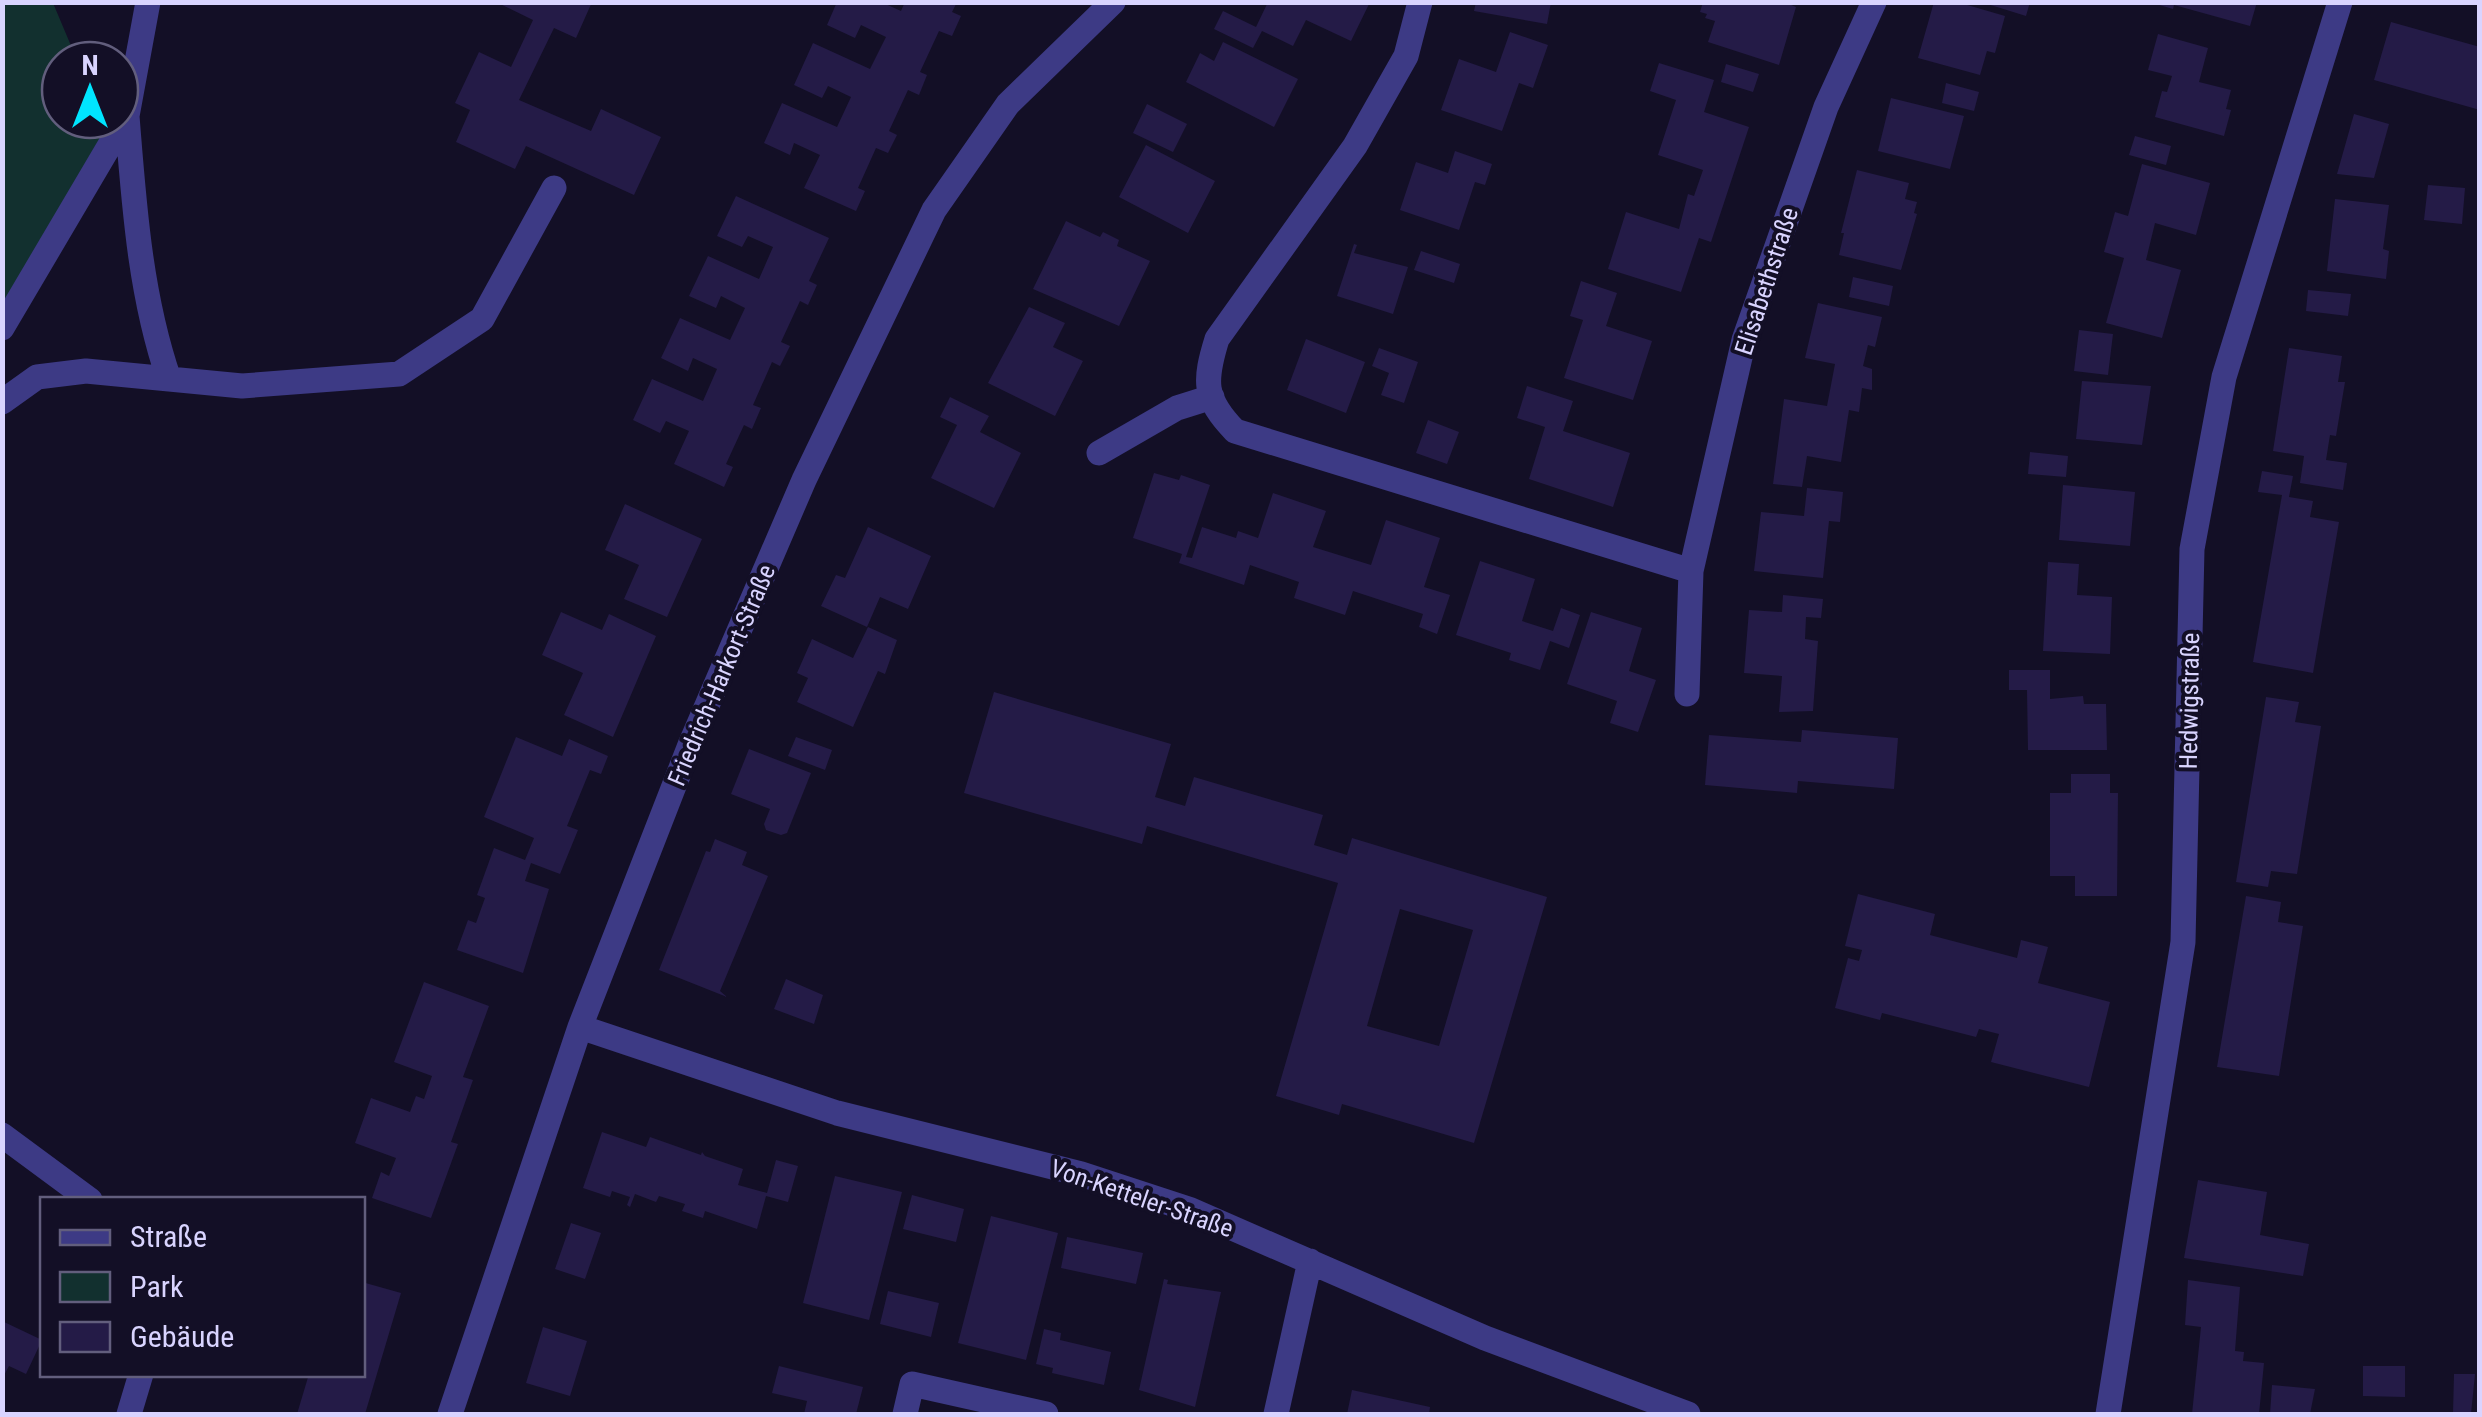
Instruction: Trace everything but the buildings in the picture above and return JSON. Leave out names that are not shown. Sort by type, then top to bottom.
[{"type":"street","points":[[140,43],[148,2]]},
{"type":"street","name":"Friedrich-Harkort-Straße","points":[[450,1414],[580,1027],[690,745],[804,480],[934,210],[1008,104],[1113,2]]},
{"type":"street","points":[[1420,2],[1406,56],[1355,146],[1217,339],[1206,374],[1216,412],[1235,431],[1692,571]]},
{"type":"street","name":"Elisabethstraße","points":[[1688,694],[1692,571],[1744,340],[1826,107],[1874,2]]},
{"type":"street","name":"Hedwigstraße","points":[[2108,1414],[2183,942],[2192,549],[2224,377],[2340,2]]},
{"type":"street","points":[[2,328],[112,140]]},
{"type":"street","points":[[128,140],[135,222],[157,343],[169,379]]},
{"type":"street","points":[[2,402],[37,377],[86,371],[242,386],[399,374],[482,319],[554,188]]},
{"type":"street","points":[[1099,453],[1177,408],[1212,398]]},
{"type":"street","name":"Von-Ketteler-Straße","points":[[580,1027],[838,1113],[1081,1174],[1191,1210],[1485,1338],[1688,1414]]},
{"type":"street","points":[[2,1135],[86,1197]]},
{"type":"street","points":[[1276,1414],[1310,1261]]},
{"type":"street","points":[[129,1414],[140,1377]]},
{"type":"street","points":[[905,1414],[912,1384],[1046,1414]]},
{"type":"green space","points":[[3,3],[53,3],[69,40],[40,40],[40,140],[101,140],[3,306]]}]
